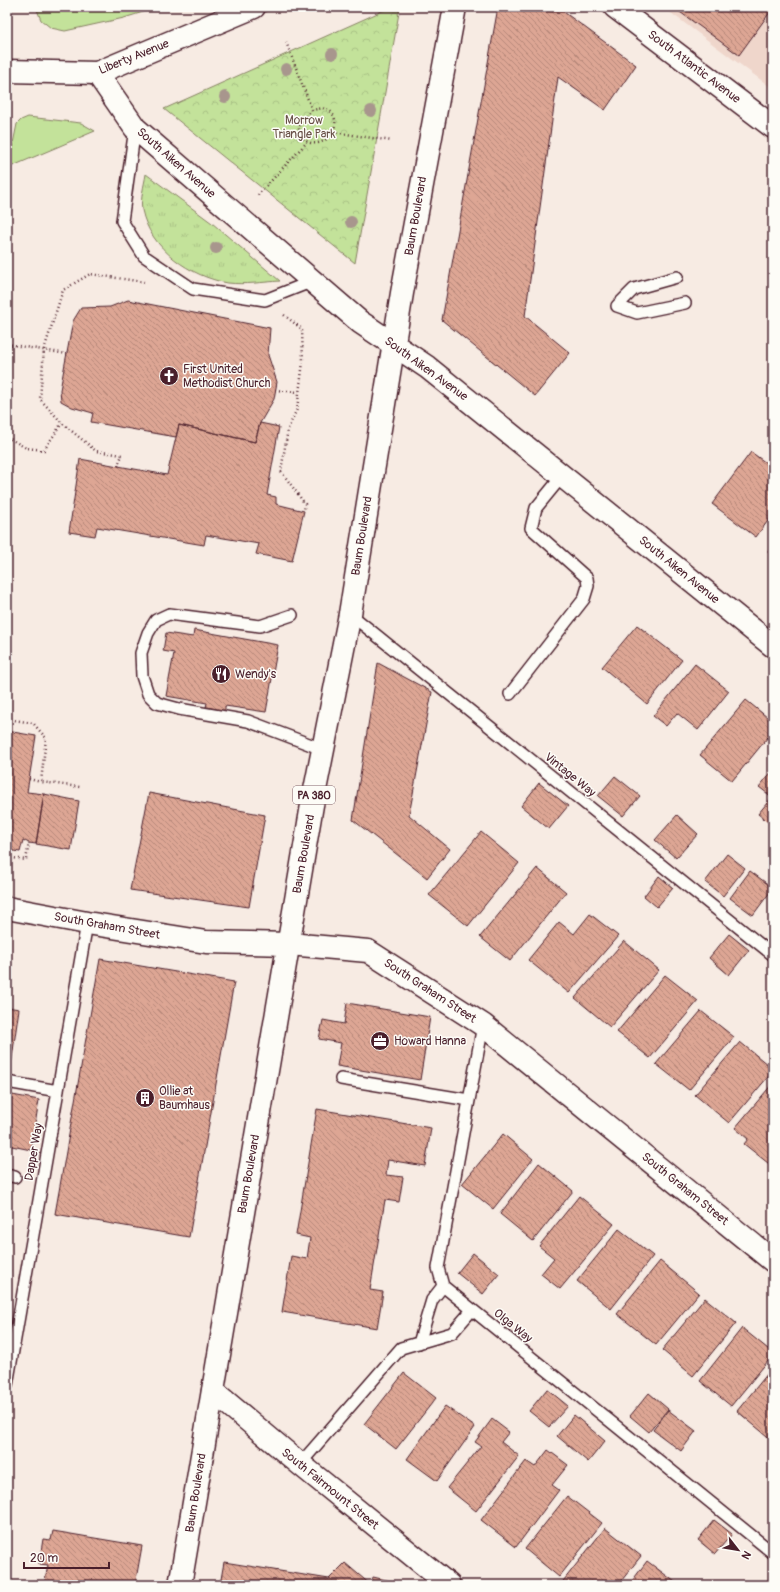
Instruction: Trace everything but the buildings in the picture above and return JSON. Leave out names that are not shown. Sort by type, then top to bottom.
[{"type":"street","name":"Liberty Avenue","points":[[7,71],[97,73],[254,7]]},
{"type":"street","name":"Baum Boulevard","points":[[180,1585],[322,749],[350,614],[394,345],[455,7]]},
{"type":"street","name":"South Atlantic Avenue","points":[[615,7],[773,127]]},
{"type":"street","name":"South Aiken Avenue","points":[[97,73],[135,128],[360,322],[427,367],[563,475],[773,646]]},
{"type":"street","name":"South Graham Street","points":[[7,908],[87,923],[206,942],[289,944],[368,951],[483,1025],[773,1261]]},
{"type":"street","name":"South Fairmount Street","points":[[213,1391],[449,1585]]},
{"type":"lane","points":[[135,128],[122,221],[144,256],[193,289],[265,300],[313,281]]},
{"type":"lane","points":[[677,277],[634,289],[617,306],[637,313],[685,303]]},
{"type":"lane","points":[[510,694],[584,599],[588,586],[587,578],[531,528],[536,508],[563,475]]},
{"type":"lane","points":[[292,615],[260,626],[169,614],[156,620],[148,633],[141,653],[142,676],[148,694],[157,703],[179,710],[248,721],[322,749]]},
{"type":"lane","name":"Vintage Way","points":[[350,614],[773,955]]},
{"type":"lane","name":"Dapper Way","points":[[7,1385],[87,923]]},
{"type":"lane","points":[[419,1343],[432,1300],[442,1286],[438,1268],[483,1025]]},
{"type":"lane","points":[[341,1079],[469,1100]]},
{"type":"lane","points":[[7,1082],[58,1091]]},
{"type":"lane","name":"Olga Way","points":[[442,1286],[773,1553]]},
{"type":"lane","points":[[300,1464],[401,1348],[452,1333],[472,1310]]},
{"type":"path","points":[[286,42],[312,110]]},
{"type":"path","points":[[323,108],[332,112],[335,120],[333,132],[328,140],[316,144],[307,142],[299,134],[299,126],[312,110],[323,108]]},
{"type":"path","points":[[333,132],[392,140]]},
{"type":"path","points":[[258,195],[307,142]]},
{"type":"path","points":[[118,466],[122,455],[96,450],[62,423],[40,399],[44,350],[63,290],[90,274],[146,282]]},
{"type":"path","points":[[265,300],[302,329],[303,362],[297,409],[288,429],[281,471],[305,504],[304,510]]},
{"type":"path","points":[[7,348],[7,344],[67,354]]},
{"type":"path","points":[[275,390],[299,392]]},
{"type":"path","points":[[7,437],[26,448],[44,450],[62,423]]},
{"type":"path","points":[[7,719],[33,723],[46,738],[41,782]]},
{"type":"path","points":[[29,779],[80,787]]},
{"type":"path","points":[[7,857],[26,860],[28,843]]},
{"type":"shaded area","points":[[663,7],[773,7],[773,89]]},
{"type":"green space","points":[[36,7],[159,7],[124,18],[65,31],[51,28],[41,20]]},
{"type":"green space","name":"Morrow Triangle Park","points":[[391,7],[400,7],[355,263],[164,109]]},
{"type":"green space","points":[[28,117],[81,123],[95,131],[8,168],[17,124],[21,120]]},
{"type":"green space","points":[[146,174],[212,223],[280,281],[247,284],[228,283],[200,275],[174,259],[163,249],[146,224],[142,210],[142,192]]},
{"type":"place","name":"First United Methodist Church","points":[[169,376]]},
{"type":"place","name":"Wendy's","points":[[221,674]]},
{"type":"place","name":"Howard Hanna","points":[[380,1041]]},
{"type":"place","name":"Ollie at Baumhaus","points":[[145,1098]]}]
